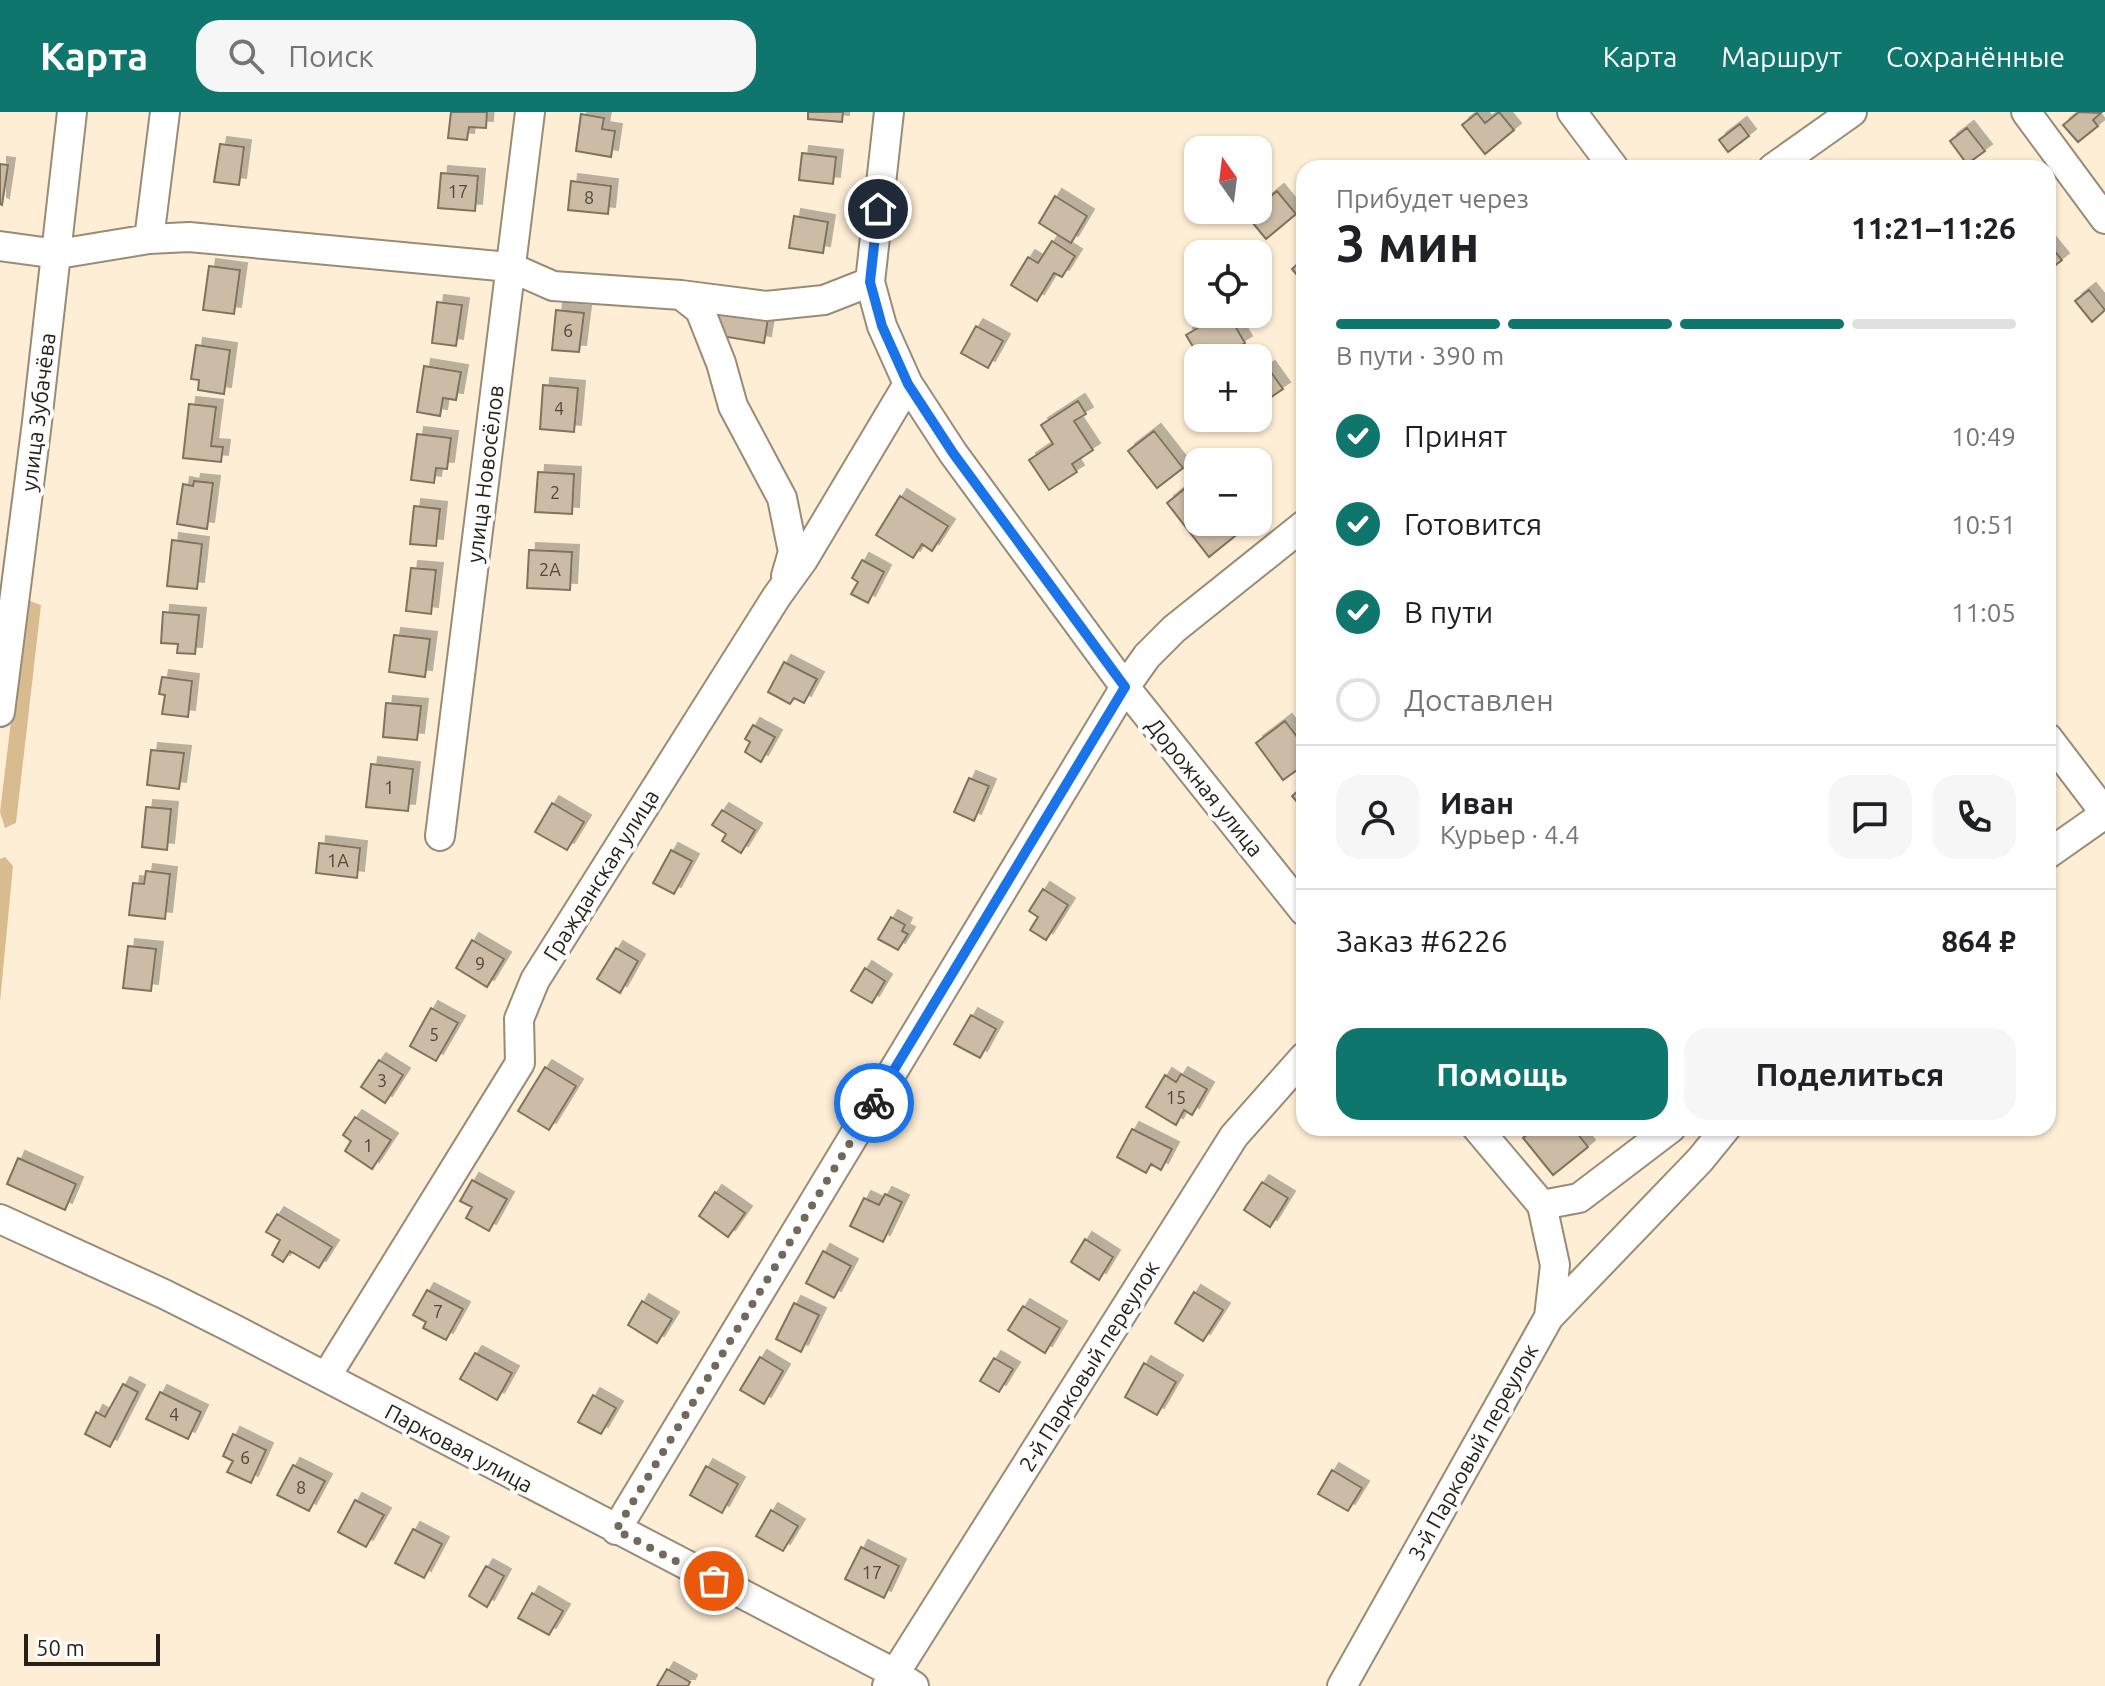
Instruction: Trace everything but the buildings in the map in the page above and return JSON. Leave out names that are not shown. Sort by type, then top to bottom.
[{"type":"street","name":"улица Зубачёва","points":[[0,712],[58,254],[72,112]]},
{"type":"street","points":[[149,239],[165,112]]},
{"type":"street","name":"улица Новосёлов","points":[[440,836],[530,112]]},
{"type":"street","name":"Дорожная улица","points":[[889,112],[870,282],[882,326],[908,384],[953,453],[1125,687],[1296,901]]},
{"type":"street","points":[[1572,112],[1608,160]]},
{"type":"street","points":[[1784,160],[1852,112]]},
{"type":"street","points":[[2026,112],[2105,219]]},
{"type":"street","points":[[0,246],[58,254],[149,239],[189,237],[510,267],[553,286],[681,295],[766,306],[824,300],[870,282]]},
{"type":"street","points":[[681,295],[700,310],[721,363],[733,406],[782,498],[793,552],[777,596]]},
{"type":"street","name":"Гражданская улица","points":[[326,1377],[520,1063],[519,1019],[535,980],[777,596],[803,560],[908,384]]},
{"type":"street","points":[[616,1530],[1125,687],[1147,656],[1174,629],[1296,531]]},
{"type":"street","points":[[2056,749],[2105,813],[2056,848]]},
{"type":"street","name":"2-й Парковый переулок","points":[[898,1682],[1234,1136],[1296,1066]]},
{"type":"street","points":[[1484,1136],[1542,1205],[1579,1198],[1660,1136]]},
{"type":"street","points":[[1549,1317],[1720,1136]]},
{"type":"street","name":"3-й Парковый переулок","points":[[1342,1686],[1549,1317],[1555,1265],[1542,1205]]},
{"type":"street","name":"Парковая улица","points":[[0,1219],[164,1294],[326,1377],[898,1682]]},
{"type":"shaded area","points":[[30,601],[41,605],[16,823],[5,828],[0,812],[25,605]]},
{"type":"shaded area","points":[[5,857],[13,866],[0,1002],[0,859]]},
{"type":"way so far","points":[[714,1581],[616,1530],[874,1103]]},
{"type":"route","points":[[874,1103],[1125,687],[953,453],[908,384],[882,326],[870,282],[878,209]]}]
